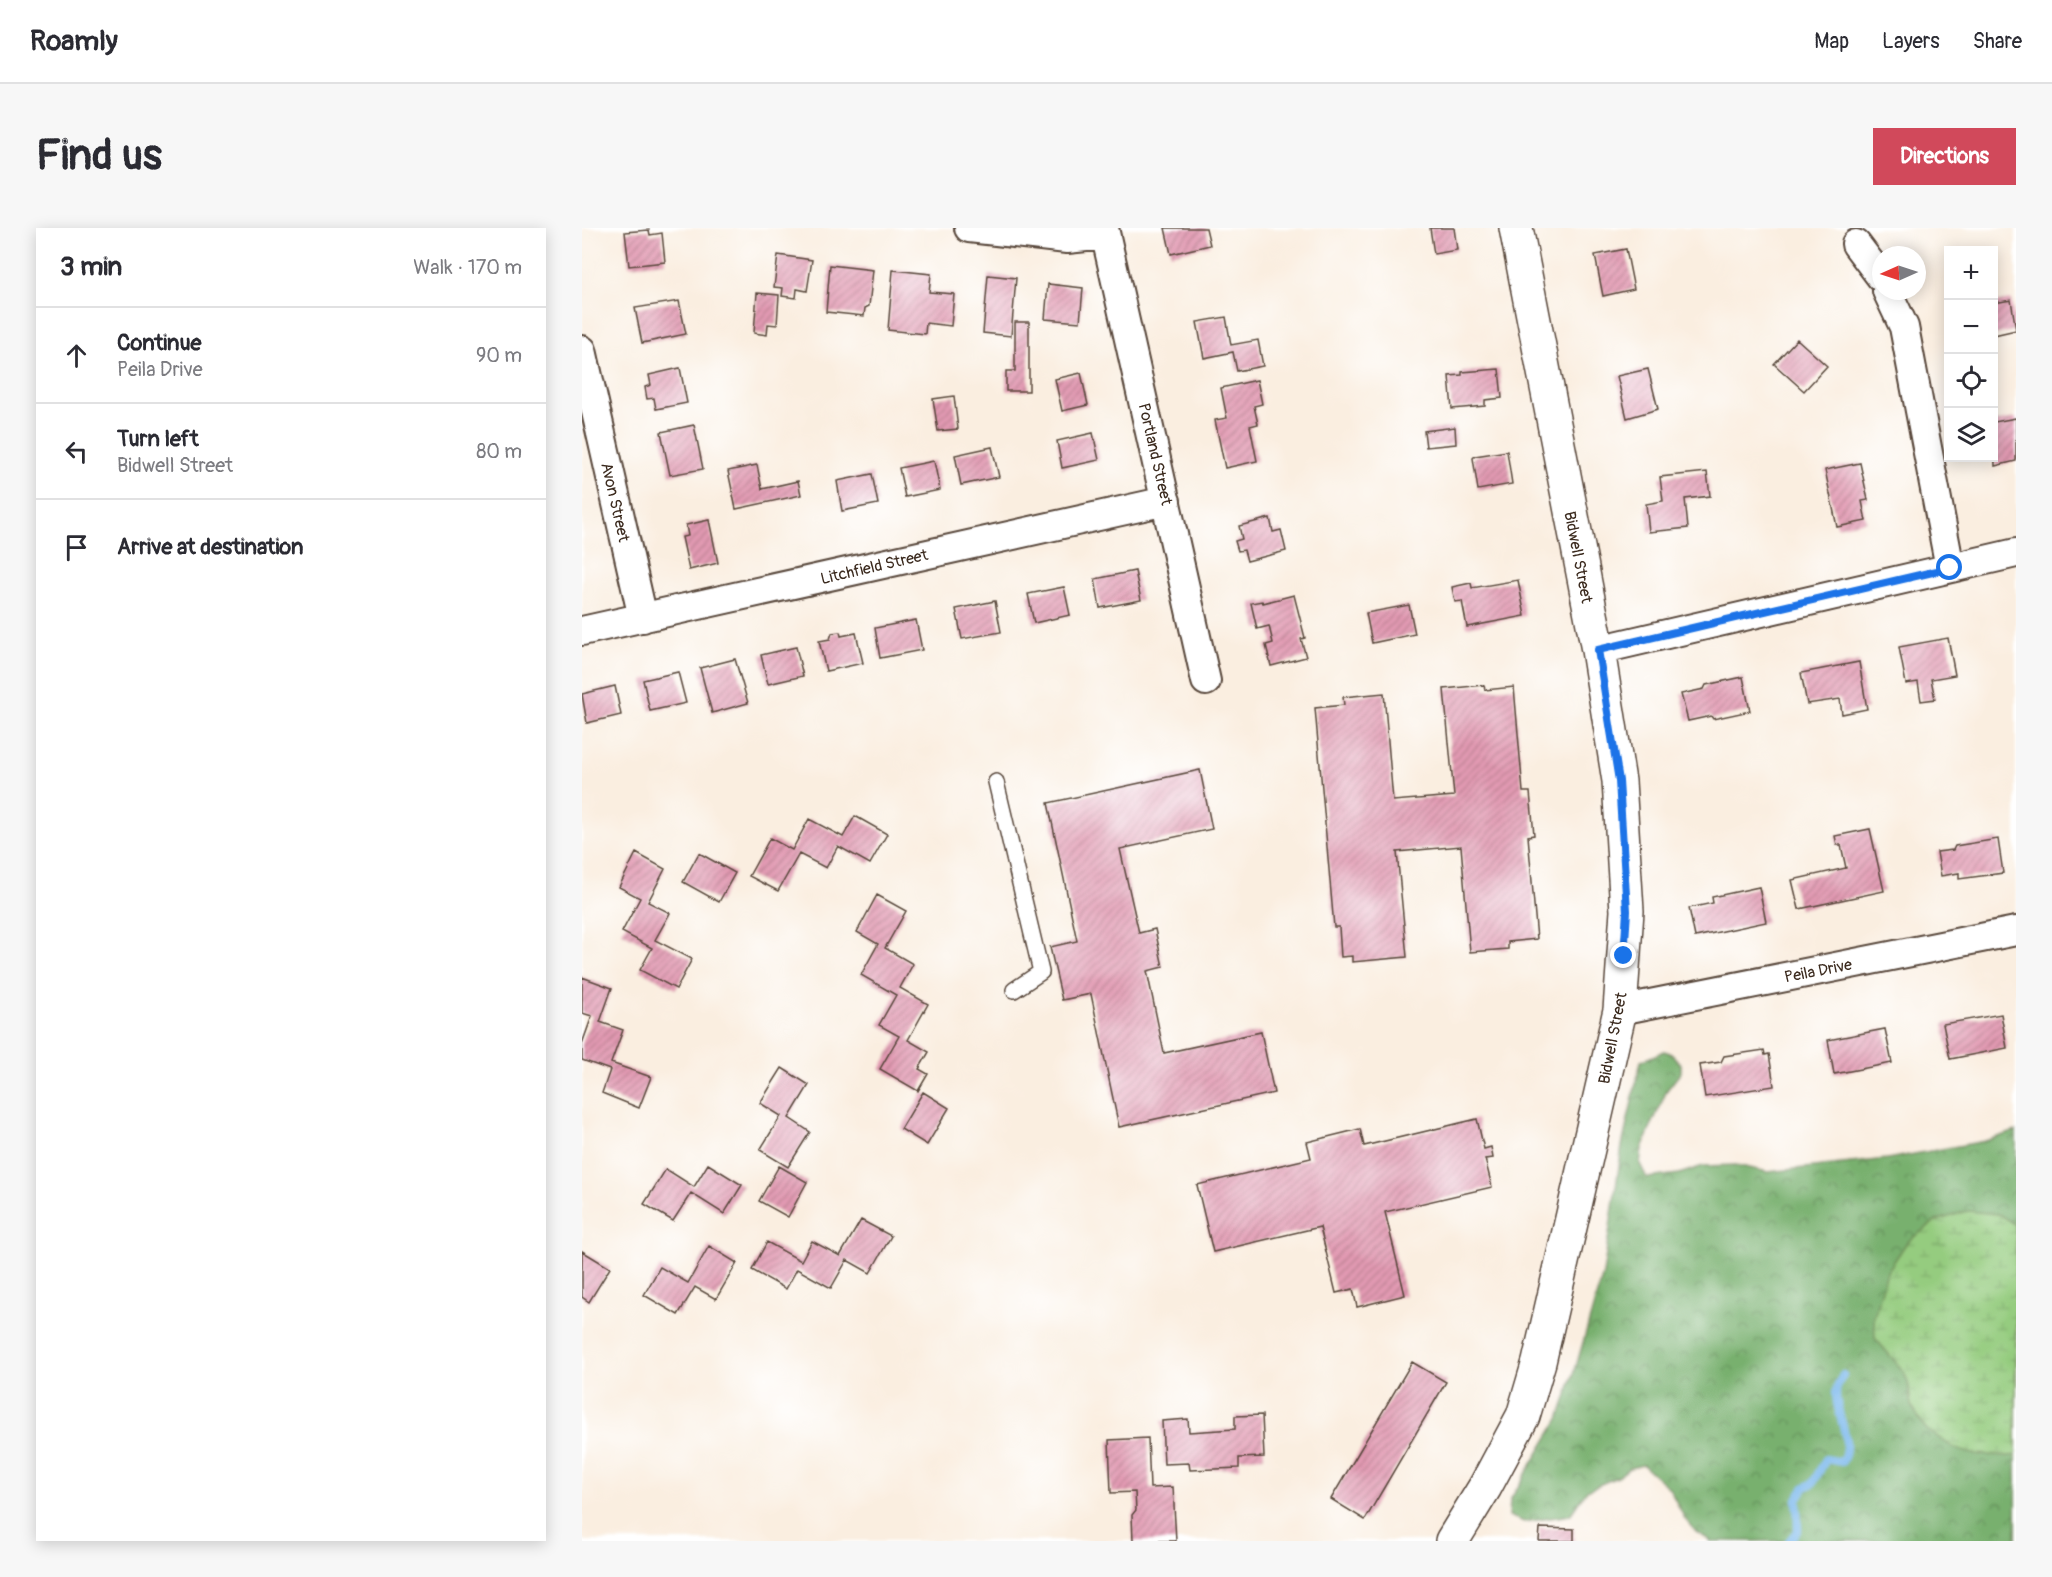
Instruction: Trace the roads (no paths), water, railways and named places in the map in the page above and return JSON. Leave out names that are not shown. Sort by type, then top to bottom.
[{"type":"street","points":[[969,228],[1067,239],[1105,231]]},
{"type":"street","name":"Bidwell Street","points":[[1452,1541],[1485,1487],[1523,1416],[1539,1362],[1620,1010],[1627,911],[1619,781],[1598,650],[1516,228]]},
{"type":"street","name":"Portland Street","points":[[1105,231],[1206,681]]},
{"type":"street","points":[[1856,244],[1872,265]]},
{"type":"street","points":[[1891,300],[1904,327],[1950,568]]},
{"type":"street","name":"Avon Street","points":[[582,350],[643,618]]},
{"type":"street","name":"Litchfield Street","points":[[582,631],[1166,501]]},
{"type":"street","points":[[1598,650],[2016,554]]},
{"type":"street","name":"Peila Drive","points":[[1620,1010],[2016,931]]},
{"type":"lane","points":[[996,782],[1041,972],[1014,990]]},
{"type":"waterway","points":[[1789,1541],[1798,1530],[1797,1499],[1804,1488],[1813,1483],[1826,1459],[1842,1462],[1845,1453],[1845,1436],[1836,1393],[1843,1375]]}]
